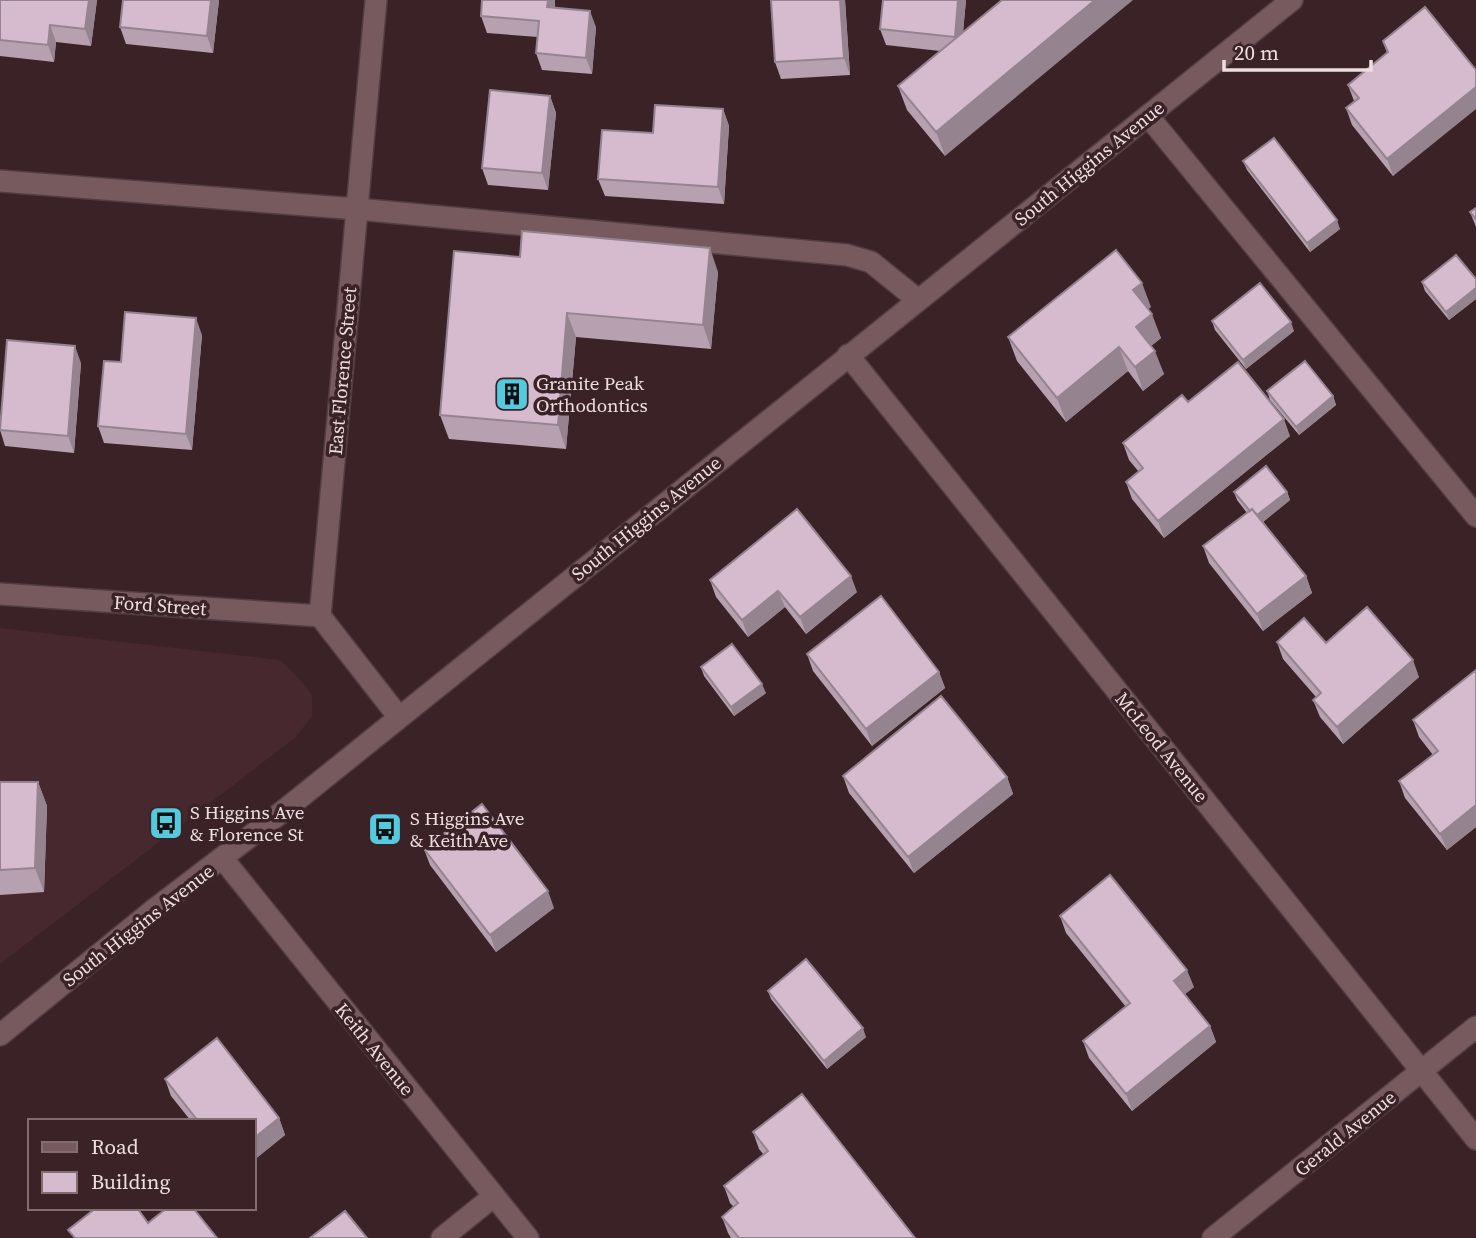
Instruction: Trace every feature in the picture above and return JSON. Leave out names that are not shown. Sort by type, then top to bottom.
[{"type":"street","name":"East Florence Street","points":[[320,616],[376,0]]},
{"type":"street","name":"South Higgins Avenue","points":[[0,1035],[1292,0]]},
{"type":"street","points":[[1148,116],[1476,516]]},
{"type":"street","points":[[0,181],[357,209],[847,256],[871,262],[918,300]]},
{"type":"street","name":"McLeod Avenue","points":[[848,355],[1476,1139]]},
{"type":"street","name":"Ford Street","points":[[0,594],[320,616]]},
{"type":"street","points":[[320,616],[398,716]]},
{"type":"street","name":"Keith Avenue","points":[[222,859],[528,1238]]},
{"type":"street","name":"Gerald Avenue","points":[[1213,1238],[1476,1027]]},
{"type":"street","points":[[442,1238],[494,1196]]},
{"type":"shaded area","points":[[0,628],[280,660],[312,695],[312,716],[296,737],[0,964]]},
{"type":"building","points":[[0,0],[89,0],[85,29],[50,25],[48,45],[0,40]]},
{"type":"building","points":[[123,0],[211,0],[207,36],[120,27]]},
{"type":"building","points":[[482,0],[548,0],[547,7],[590,11],[586,58],[536,53],[539,21],[481,16]]},
{"type":"building","points":[[771,0],[840,0],[844,58],[775,62]]},
{"type":"building","points":[[883,0],[958,0],[955,37],[880,29]]},
{"type":"building","points":[[1002,0],[1095,0],[936,132],[898,86]]},
{"type":"building","points":[[1425,7],[1476,70],[1476,87],[1387,159],[1346,108],[1359,98],[1348,85],[1388,52],[1383,41]]},
{"type":"building","points":[[490,90],[550,96],[542,173],[482,168]]},
{"type":"building","points":[[655,105],[723,109],[718,187],[598,179],[602,130],[653,133]]},
{"type":"building","points":[[1274,138],[1337,220],[1307,243],[1243,161]]},
{"type":"building","points":[[1476,208],[1476,219],[1470,212]]},
{"type":"building","name":"Granite Peak Orthodontics","points":[[522,231],[710,248],[703,325],[567,313],[558,425],[440,415],[454,251],[520,257]]},
{"type":"building","points":[[1116,250],[1142,283],[1133,290],[1152,314],[1136,327],[1155,351],[1135,367],[1119,347],[1057,398],[1008,337]]},
{"type":"building","points":[[1456,255],[1476,279],[1476,288],[1446,312],[1422,282]]},
{"type":"building","points":[[1260,283],[1291,322],[1243,360],[1212,321]]},
{"type":"building","points":[[125,312],[196,318],[186,434],[98,426],[104,361],[121,362]]},
{"type":"building","points":[[7,340],[75,346],[68,436],[0,430]]},
{"type":"building","points":[[1305,361],[1333,396],[1296,427],[1267,391]]},
{"type":"building","points":[[1238,362],[1284,419],[1158,521],[1126,482],[1143,468],[1123,443],[1182,395],[1188,402]]},
{"type":"building","points":[[1266,466],[1287,492],[1257,515],[1252,509],[1250,511],[1234,492]]},
{"type":"building","points":[[797,509],[851,576],[800,617],[778,591],[742,620],[710,580]]},
{"type":"building","points":[[1252,509],[1306,576],[1257,614],[1203,546]]},
{"type":"building","points":[[881,596],[939,672],[866,729],[807,654]]},
{"type":"building","points":[[1367,607],[1413,660],[1337,727],[1313,700],[1321,693],[1277,642],[1304,618],[1326,643]]},
{"type":"building","points":[[732,644],[762,684],[731,707],[701,667]]},
{"type":"building","points":[[1476,670],[1476,805],[1440,834],[1399,781],[1438,751],[1413,720]]},
{"type":"building","points":[[941,696],[1007,777],[908,857],[843,776]]},
{"type":"building","points":[[0,782],[38,782],[35,868],[0,870]]},
{"type":"building","points":[[482,804],[548,891],[490,935],[424,849]]},
{"type":"building","points":[[1110,875],[1187,970],[1174,981],[1210,1026],[1126,1094],[1083,1041],[1130,1003],[1060,916]]},
{"type":"building","points":[[806,959],[863,1028],[824,1061],[768,991]]},
{"type":"building","points":[[217,1038],[279,1118],[256,1136],[256,1119],[196,1119],[165,1079]]},
{"type":"building","points":[[802,1094],[915,1238],[739,1238],[722,1217],[738,1203],[724,1186],[768,1151],[753,1132]]},
{"type":"building","points":[[93,1210],[138,1210],[148,1223],[164,1210],[195,1210],[217,1238],[75,1238],[68,1230]]},
{"type":"building","points":[[345,1211],[367,1238],[310,1238]]},
{"type":"place","name":"Granite Peak Orthodontics","points":[[512,394]]},
{"type":"place","name":"S Higgins Ave & Florence St","points":[[166,823]]},
{"type":"place","name":"S Higgins Ave & Keith Ave","points":[[385,829]]}]
